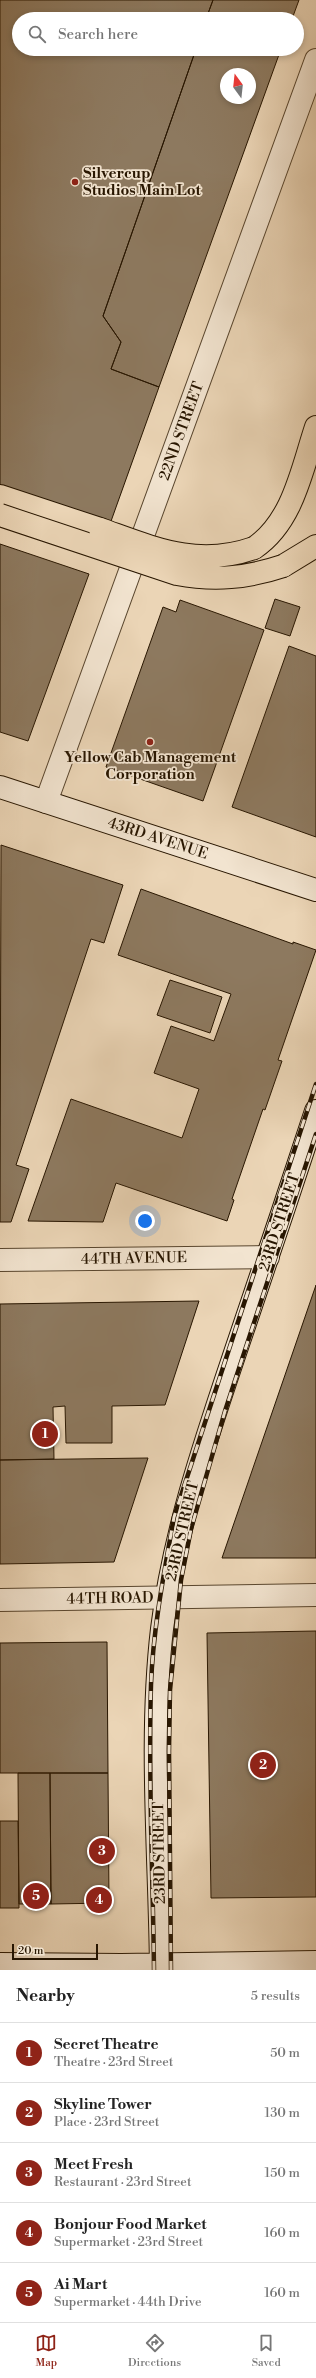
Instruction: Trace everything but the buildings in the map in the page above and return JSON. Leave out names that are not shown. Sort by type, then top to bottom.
[{"type":"highway","points":[[0,496],[174,554],[188,557],[216,557],[254,548],[271,535],[285,514],[316,427]]},
{"type":"highway","points":[[0,515],[177,574],[196,578],[218,579],[261,573],[283,566],[316,546]]},
{"type":"street","name":"22ND STREET","points":[[46,802],[316,60]]},
{"type":"street","name":"43RD AVENUE","points":[[0,787],[316,890]]},
{"type":"street","name":"23RD STREET","points":[[161,1967],[157,1738],[159,1673],[167,1597],[186,1506],[198,1461],[316,1111]]},
{"type":"street","name":"44TH AVENUE","points":[[0,1260],[268,1257]]},
{"type":"street","name":"44TH ROAD","points":[[0,1600],[316,1595]]},
{"type":"street","points":[[0,1964],[161,1967],[316,1962]]},
{"type":"railway","points":[[154,1970],[150,1792],[151,1685],[154,1643],[174,1517],[316,1084]]},
{"type":"railway","points":[[171,1970],[169,1751],[170,1690],[181,1580],[191,1529],[225,1411],[316,1134]]},
{"type":"place","name":"Silvercup Studios Main Lot","points":[[75,182]]},
{"type":"place","name":"Yellow Cab Management Corporation","points":[[150,742]]},
{"type":"place","name":"Secret Theatre","points":[[45,1434]]},
{"type":"place","name":"Skyline Tower","points":[[263,1765]]},
{"type":"place","name":"Meet Fresh","points":[[102,1851]]},
{"type":"place","name":"Ai Mart","points":[[36,1896]]},
{"type":"place","name":"Bonjour Food Market","points":[[99,1900]]}]
